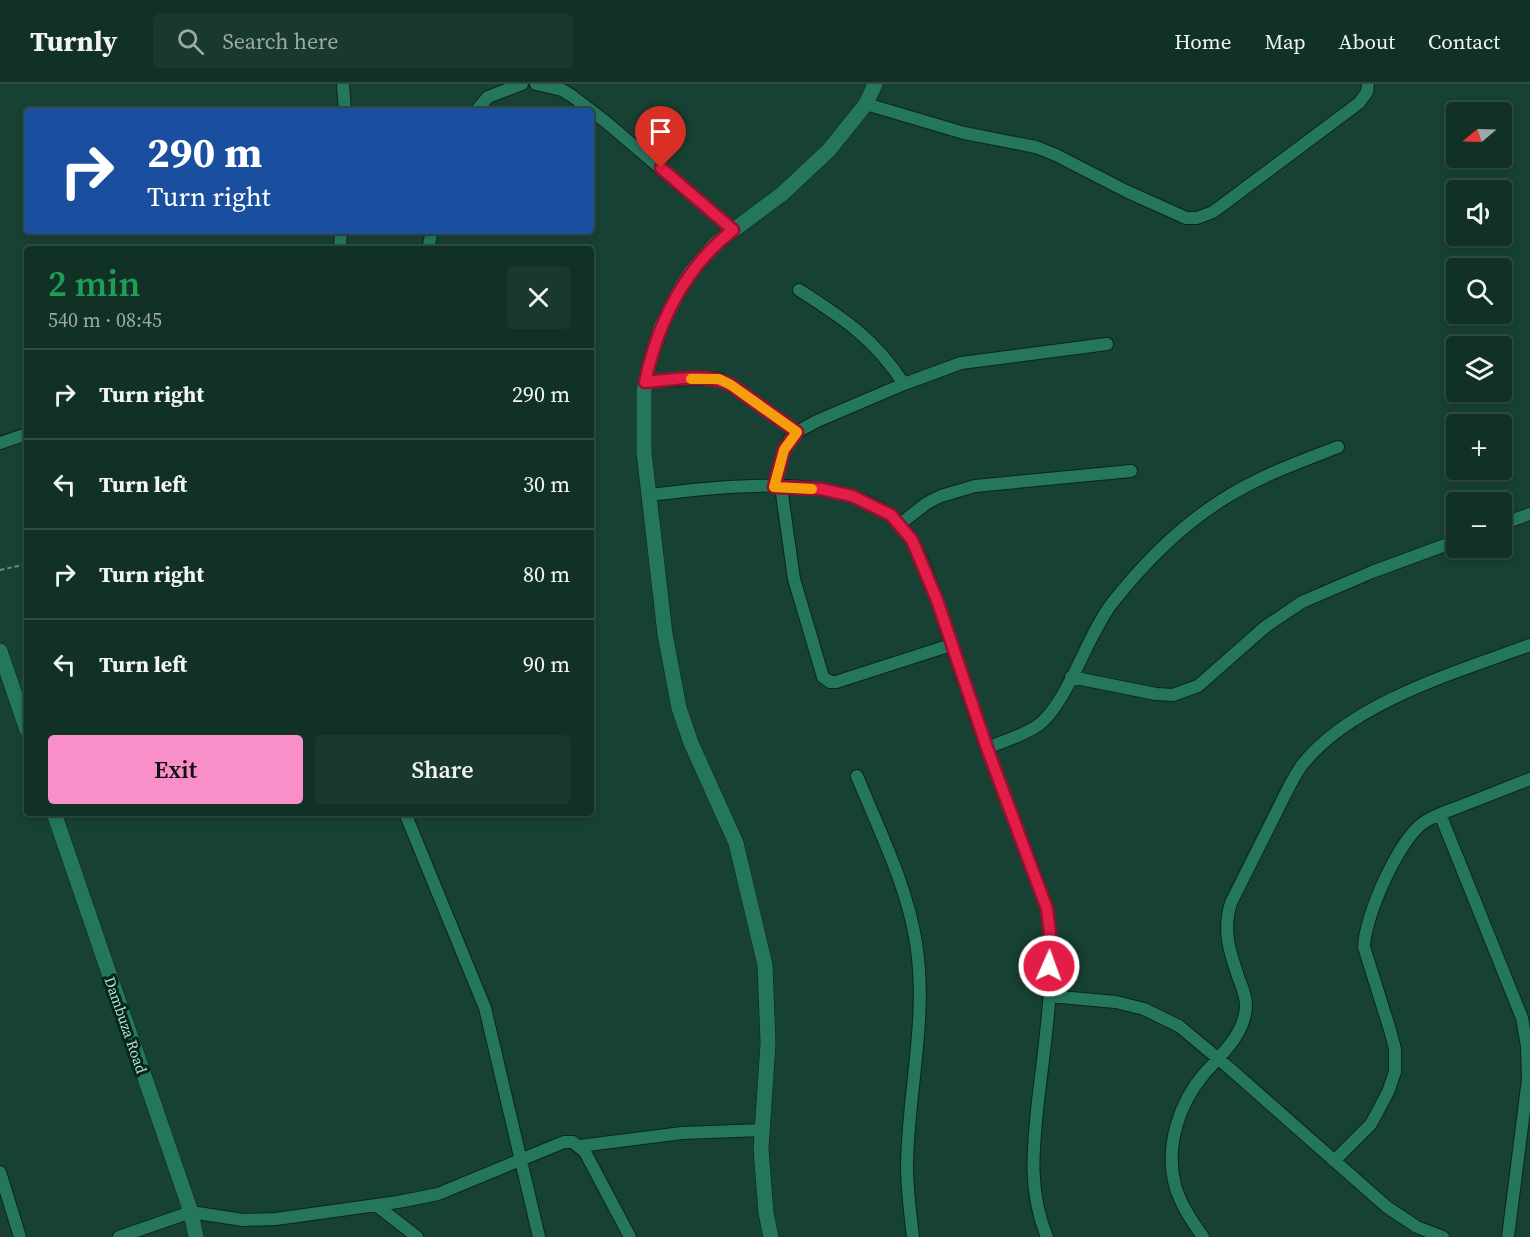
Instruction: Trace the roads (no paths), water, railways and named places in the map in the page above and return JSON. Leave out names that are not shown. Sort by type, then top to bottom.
[{"type":"street","points":[[343,84],[345,108]]},
{"type":"street","points":[[479,108],[495,89],[522,84]]},
{"type":"street","points":[[536,84],[562,90],[588,108]]},
{"type":"street","points":[[771,1237],[763,1180],[762,1130],[768,1036],[765,965],[736,843],[691,743],[679,708],[665,634],[644,452],[644,391],[661,327],[683,284],[716,244],[782,194],[822,157],[866,104],[875,84]]},
{"type":"street","points":[[866,104],[964,133],[1036,147],[1163,209],[1192,219],[1213,212],[1359,103],[1367,92],[1368,84]]},
{"type":"street","points":[[594,113],[733,230]]},
{"type":"street","points":[[799,290],[850,324],[879,350],[904,384]]},
{"type":"street","points":[[951,645],[836,682],[826,680],[819,667],[798,597],[789,550],[778,487],[784,450],[797,432],[818,421],[904,384],[961,363],[1107,344]]},
{"type":"street","points":[[645,382],[719,379],[797,432]]},
{"type":"street","points":[[0,444],[24,435]]},
{"type":"street","points":[[987,748],[1039,725],[1057,704],[1092,634],[1111,604],[1159,549],[1222,500],[1244,487],[1293,464],[1338,447]]},
{"type":"street","points":[[900,524],[927,503],[975,486],[1131,471]]},
{"type":"street","points":[[649,495],[724,487],[821,489],[852,496],[881,509],[900,524],[912,540],[937,600],[987,748],[1047,909],[1050,934],[1049,996],[1032,1169],[1037,1209],[1047,1237]]},
{"type":"street","points":[[1512,520],[1530,514]]},
{"type":"street","points":[[1071,677],[1156,694],[1173,695],[1186,692],[1198,686],[1258,634],[1302,602],[1372,572],[1446,545]]},
{"type":"street","points":[[1203,1237],[1187,1214],[1175,1186],[1172,1153],[1178,1119],[1198,1082],[1220,1060],[1238,1033],[1246,1005],[1228,946],[1226,918],[1231,903],[1302,765],[1323,742],[1350,722],[1401,695],[1530,645]]},
{"type":"street","points":[[2,661],[24,722]]},
{"type":"street","points":[[857,776],[898,876],[916,944],[920,1007],[907,1163],[908,1203],[913,1237]]},
{"type":"street","points":[[1334,1161],[1371,1124],[1388,1092],[1395,1072],[1395,1048],[1365,954],[1364,937],[1378,895],[1402,849],[1422,823],[1530,779]]},
{"type":"street","points":[[1440,814],[1522,1018],[1527,1046],[1528,1079],[1508,1237]]},
{"type":"street","name":"Dambuza Road","points":[[55,816],[191,1212],[196,1237]]},
{"type":"street","points":[[406,816],[485,1008],[539,1237]]},
{"type":"street","points":[[1049,996],[1116,1002],[1144,1010],[1179,1026],[1387,1207],[1417,1227],[1443,1237]]},
{"type":"street","points":[[580,1146],[682,1132],[762,1130]]},
{"type":"street","points":[[119,1237],[191,1212],[243,1220],[276,1220],[438,1194],[564,1142],[580,1146],[585,1152],[630,1237]]},
{"type":"street","points":[[0,1172],[20,1237]]},
{"type":"street","points":[[376,1205],[417,1237]]},
{"type":"street","points":[[1409,1237],[1417,1227]]}]
